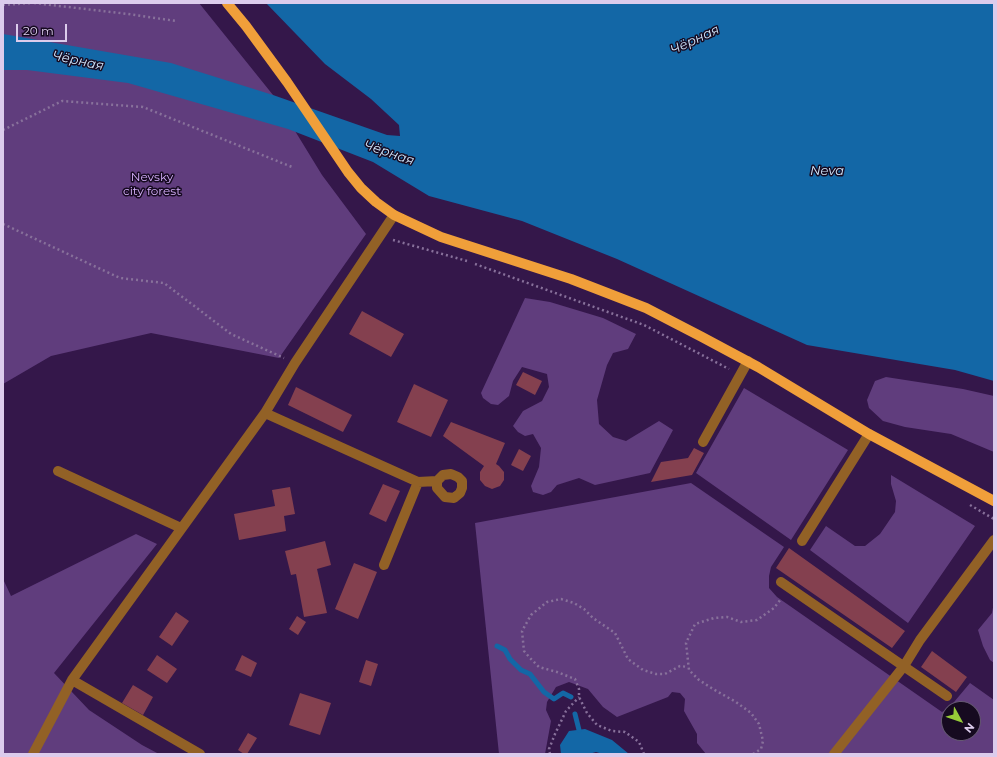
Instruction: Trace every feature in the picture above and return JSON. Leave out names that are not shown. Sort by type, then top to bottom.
[{"type":"main road","points":[[227,3],[246,26],[287,82],[361,188],[376,202],[394,215],[441,237],[571,279],[646,308],[748,361],[869,434],[994,501]]},
{"type":"street","points":[[32,754],[72,680],[265,413],[295,363],[394,215]]},
{"type":"street","points":[[703,442],[748,361]]},
{"type":"street","points":[[265,413],[418,482],[437,481]]},
{"type":"street","points":[[802,541],[869,434]]},
{"type":"street","points":[[58,471],[181,528]]},
{"type":"street","points":[[384,565],[418,482]]},
{"type":"street","points":[[834,754],[904,666],[920,640],[994,540]]},
{"type":"street","points":[[780,582],[947,696]]},
{"type":"street","points":[[72,680],[200,754]]},
{"type":"path","points":[[3,5],[33,3],[176,21]]},
{"type":"path","points":[[3,130],[62,101],[143,107],[292,167]]},
{"type":"path","points":[[3,224],[120,278],[164,283],[231,334],[295,363]]},
{"type":"path","points":[[380,236],[472,263],[644,324],[740,374]]},
{"type":"path","points":[[966,503],[994,519]]},
{"type":"path","points":[[753,754],[761,749],[763,741],[759,724],[751,713],[699,680],[689,670],[686,643],[695,624],[714,618],[727,616],[741,622],[757,620],[774,608],[790,588]]},
{"type":"path","points":[[644,754],[639,742],[625,732],[612,731],[597,726],[587,713],[579,697],[579,689],[575,679],[539,667],[530,658],[524,651],[522,630],[531,615],[547,602],[561,599],[574,602],[593,618],[615,633],[628,658],[643,670],[656,674],[665,674],[680,666],[688,667]]},
{"type":"path","points":[[550,754],[549,749],[566,711],[579,697]]},
{"type":"green space","name":"Nevsky city forest","points":[[3,3],[199,3],[273,95],[322,175],[366,234],[279,358],[151,333],[51,356],[3,384]]},
{"type":"green space","points":[[525,298],[550,302],[603,318],[636,334],[628,349],[613,353],[607,365],[597,400],[599,424],[613,437],[626,441],[659,421],[673,430],[650,473],[595,485],[579,478],[557,485],[551,492],[543,495],[533,492],[531,486],[539,467],[541,448],[533,434],[525,436],[518,432],[513,426],[523,411],[542,401],[549,387],[547,374],[522,367],[513,381],[509,396],[498,405],[491,404],[483,398],[481,393]]},
{"type":"green space","points":[[886,377],[963,389],[994,396],[994,452],[951,434],[905,427],[883,421],[869,408],[867,400],[875,381]]},
{"type":"green space","points":[[744,388],[848,450],[791,540],[696,473]]},
{"type":"green space","points":[[891,475],[975,526],[908,623],[810,550],[826,526],[855,546],[865,546],[880,534],[895,512],[896,501],[891,484]]},
{"type":"green space","points":[[691,483],[784,547],[771,567],[769,588],[777,597],[941,711],[941,741],[981,741],[981,701],[955,701],[970,683],[994,700],[994,754],[706,754],[697,743],[697,734],[684,711],[685,699],[680,693],[672,692],[668,697],[617,717],[603,707],[588,689],[569,682],[556,687],[547,702],[546,710],[551,721],[545,754],[499,754],[475,523]]},
{"type":"green space","points":[[136,534],[157,544],[54,673],[89,710],[142,745],[159,754],[3,754],[3,579],[11,596]]},
{"type":"green space","points":[[994,602],[994,663],[990,660],[983,646],[978,630],[992,613]]},
{"type":"water","name":"Neva","points":[[266,3],[994,3],[994,381],[955,370],[807,345],[617,259],[522,221],[429,196],[373,162],[288,129],[128,83],[27,70],[3,70],[3,34],[171,63],[273,95],[387,135],[400,136],[399,125],[371,99],[325,64]]},
{"type":"water","points":[[585,729],[612,740],[629,754],[603,754],[596,752],[589,754],[561,754],[560,745],[569,731]]},
{"type":"building","points":[[362,311],[404,334],[391,357],[349,334]]},
{"type":"building","points":[[523,372],[542,381],[535,395],[516,385]]},
{"type":"building","points":[[414,384],[448,400],[431,437],[397,422]]},
{"type":"building","points":[[296,387],[352,415],[343,432],[288,405]]},
{"type":"building","points":[[451,422],[505,443],[496,464],[504,472],[504,480],[500,486],[492,489],[485,486],[480,480],[480,472],[484,466],[443,436]]},
{"type":"building","points":[[694,448],[704,453],[692,475],[651,482],[661,462],[688,458]]},
{"type":"building","points":[[519,449],[531,456],[523,471],[511,465]]},
{"type":"building","points":[[383,484],[400,491],[386,522],[369,514]]},
{"type":"building","points":[[290,487],[295,514],[284,516],[286,531],[239,540],[234,514],[275,506],[272,490]]},
{"type":"building","points":[[325,541],[331,565],[317,569],[327,613],[304,617],[296,574],[291,575],[285,551]]},
{"type":"building","points":[[789,548],[905,631],[892,648],[776,568]]},
{"type":"building","points":[[354,563],[377,572],[358,619],[335,609]]},
{"type":"building","points":[[176,612],[189,621],[172,646],[159,637]]},
{"type":"building","points":[[297,616],[306,622],[298,635],[289,629]]},
{"type":"building","points":[[932,651],[967,677],[956,692],[921,667]]},
{"type":"building","points":[[157,655],[177,669],[167,683],[147,670]]},
{"type":"building","points":[[242,655],[257,663],[251,677],[235,670]]},
{"type":"building","points":[[366,660],[378,664],[371,686],[359,682]]},
{"type":"building","points":[[133,685],[153,697],[143,715],[122,703]]},
{"type":"building","points":[[300,693],[331,703],[320,735],[289,725]]},
{"type":"building","points":[[248,733],[257,738],[247,754],[244,754],[238,750]]},
{"type":"waterway","points":[[497,646],[505,650],[510,659],[521,670],[530,674],[544,692],[554,699],[563,693],[571,697]]},
{"type":"waterway","points":[[575,714],[579,730]]},
{"type":"water label","name":"Чёрная","points":[[695,40]]},
{"type":"water label","name":"Чёрная","points":[[78,61]]},
{"type":"water label","name":"Чёрная","points":[[389,153]]}]
